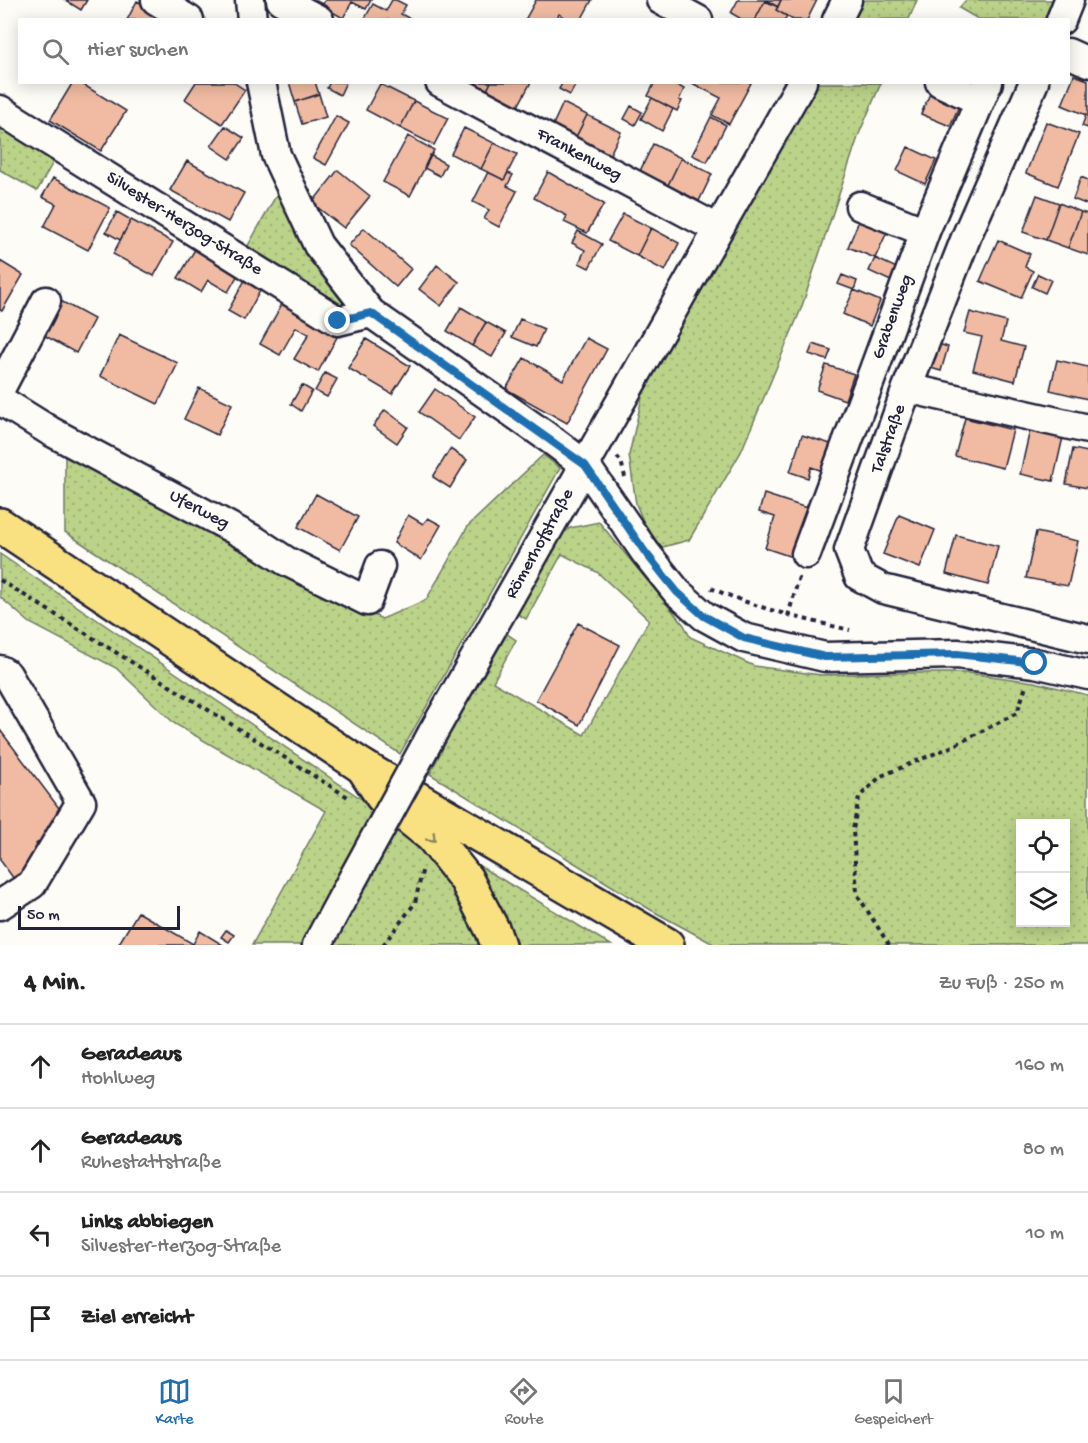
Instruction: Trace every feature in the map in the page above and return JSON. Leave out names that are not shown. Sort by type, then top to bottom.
[{"type":"main road","points":[[0,525],[363,767],[667,945]]},
{"type":"main road","points":[[363,767],[382,796],[432,836],[466,879],[498,945]]},
{"type":"street","points":[[156,0],[186,18]]},
{"type":"street","points":[[250,0],[252,18]]},
{"type":"street","points":[[281,0],[315,18]]},
{"type":"street","points":[[661,0],[694,18]]},
{"type":"street","points":[[838,18],[848,0]]},
{"type":"street","points":[[1062,18],[1070,0]]},
{"type":"street","points":[[1070,54],[1088,62]]},
{"type":"street","points":[[261,84],[276,155],[318,245],[371,313],[585,465],[645,552],[677,592],[704,616],[744,638],[825,657],[957,654],[1035,663],[1088,675]]},
{"type":"street","name":"Frankenweg","points":[[445,84],[718,229]]},
{"type":"street","name":"Römerhofstraße","points":[[317,945],[432,735],[801,84]]},
{"type":"street","points":[[949,84],[984,92]]},
{"type":"street","name":"Talstraße","points":[[1033,84],[967,236],[907,388],[849,550],[859,576],[883,589],[1088,639]]},
{"type":"street","name":"Grabenweg","points":[[806,554],[927,224],[984,92]]},
{"type":"street","name":"Silvester-Herzog-Straße","points":[[0,110],[338,321],[371,313]]},
{"type":"street","points":[[860,206],[913,227],[927,224],[967,236]]},
{"type":"street","points":[[0,389],[46,301]]},
{"type":"street","points":[[907,388],[1088,429]]},
{"type":"street","name":"Uferweg","points":[[0,400],[50,431],[254,540],[286,561],[367,601],[380,566]]},
{"type":"street","points":[[0,670],[7,674],[81,802],[32,884],[0,905]]},
{"type":"path","points":[[598,440],[621,461],[625,480]]},
{"type":"path","points":[[788,616],[806,554]]},
{"type":"path","points":[[0,580],[359,804]]},
{"type":"path","points":[[701,584],[738,600],[788,616],[857,632]]},
{"type":"path","points":[[889,945],[857,894],[853,830],[859,797],[881,776],[953,746],[1017,713]]},
{"type":"path","points":[[383,945],[415,903],[425,858]]},
{"type":"green space","points":[[855,0],[917,0],[909,18],[846,18]]},
{"type":"green space","points":[[966,0],[1053,0],[1045,18],[976,18],[959,8]]},
{"type":"green space","points":[[809,84],[881,84],[859,134],[801,309],[741,452],[689,540],[655,549],[636,504],[629,455],[643,393],[725,234]]},
{"type":"green space","points":[[0,110],[61,148],[37,191],[0,170]]},
{"type":"green space","points":[[278,192],[347,301],[342,307],[245,251]]},
{"type":"green space","points":[[65,450],[295,575],[382,619],[426,600],[468,526],[543,455],[560,468],[400,754],[65,532]]},
{"type":"green space","points":[[599,522],[684,625],[690,637],[754,666],[821,675],[968,673],[1034,682],[1088,695],[1088,945],[715,945],[651,910],[430,774],[501,630],[516,640],[493,682],[584,735],[649,620],[597,572],[562,554],[526,619],[514,612],[548,544],[570,528]]},
{"type":"green space","points":[[0,554],[366,802],[428,851],[470,910],[483,945],[252,945],[326,811],[175,724],[116,668],[30,623],[0,597]]},
{"type":"green space","points":[[468,859],[611,945],[508,945]]},
{"type":"building","points":[[65,0],[87,0],[81,10]]},
{"type":"building","points":[[325,0],[371,0],[366,9],[352,2],[343,18],[322,6]]},
{"type":"building","points":[[392,0],[396,0],[406,5],[401,14],[408,18],[365,18],[373,4],[386,11]]},
{"type":"building","points":[[536,0],[592,0],[582,18],[565,18],[559,14],[557,18],[526,18]]},
{"type":"building","points":[[738,0],[765,1],[756,18],[740,18],[731,13]]},
{"type":"building","points":[[766,0],[781,0],[778,7]]},
{"type":"building","points":[[781,0],[817,0],[808,18],[790,18],[776,10]]},
{"type":"building","points":[[137,1],[167,18],[128,18]]},
{"type":"building","points":[[765,1],[778,7],[776,10],[787,16],[786,18],[756,18]]},
{"type":"building","points":[[1074,75],[1088,80],[1088,128],[1082,126],[1086,115],[1062,105]]},
{"type":"building","points":[[72,84],[82,84],[126,111],[101,151],[50,120]]},
{"type":"building","points":[[195,84],[236,84],[245,90],[222,124],[185,99]]},
{"type":"building","points":[[290,84],[316,84],[319,94],[295,102]]},
{"type":"building","points":[[329,84],[345,84],[340,95],[327,88]]},
{"type":"building","points":[[380,84],[414,101],[400,128],[366,110]]},
{"type":"building","points":[[467,84],[490,84],[485,94]]},
{"type":"building","points":[[490,84],[530,84],[516,110],[485,94]]},
{"type":"building","points":[[562,84],[576,84],[570,95],[559,89]]},
{"type":"building","points":[[654,84],[675,84],[684,89],[677,111],[648,96]]},
{"type":"building","points":[[694,84],[750,84],[729,124],[712,115],[721,98]]},
{"type":"building","points":[[932,89],[961,102],[950,126],[921,114]]},
{"type":"building","points":[[319,94],[326,117],[302,124],[295,102]]},
{"type":"building","points":[[652,98],[673,109],[662,131],[641,119]]},
{"type":"building","points":[[414,101],[448,118],[434,145],[400,128]]},
{"type":"building","points":[[563,103],[587,115],[574,141],[551,129]]},
{"type":"building","points":[[631,106],[642,112],[635,125],[624,119]]},
{"type":"building","points":[[587,115],[621,132],[608,158],[574,141]]},
{"type":"building","points":[[336,116],[349,123],[326,165],[313,158]]},
{"type":"building","points":[[711,117],[726,125],[707,162],[692,155]]},
{"type":"building","points":[[1046,122],[1079,134],[1058,186],[1026,173]]},
{"type":"building","points":[[225,126],[244,138],[230,159],[211,146]]},
{"type":"building","points":[[464,128],[494,143],[481,169],[451,154]]},
{"type":"building","points":[[408,136],[434,150],[410,196],[383,182]]},
{"type":"building","points":[[494,143],[517,154],[504,180],[481,169]]},
{"type":"building","points":[[653,144],[681,158],[668,185],[640,171]]},
{"type":"building","points":[[908,147],[936,160],[925,184],[897,171]]},
{"type":"building","points":[[430,155],[446,164],[440,176],[424,168]]},
{"type":"building","points":[[681,158],[712,174],[699,201],[668,185]]},
{"type":"building","points":[[187,161],[244,193],[228,222],[170,190]]},
{"type":"building","points":[[338,170],[370,196],[344,228],[312,203]]},
{"type":"building","points":[[488,172],[504,180],[508,173],[513,175],[507,186],[517,191],[499,227],[484,219],[489,210],[473,202]]},
{"type":"building","points":[[548,172],[604,204],[587,233],[564,222],[567,216],[534,198]]},
{"type":"building","points":[[1081,177],[1088,180],[1088,205],[1073,199]]},
{"type":"building","points":[[53,178],[110,208],[88,250],[44,227],[56,204],[42,197]]},
{"type":"building","points":[[1037,195],[1059,203],[1046,240],[1023,232]]},
{"type":"building","points":[[1059,203],[1081,212],[1068,248],[1046,240]]},
{"type":"building","points":[[117,212],[131,220],[120,240],[106,232]]},
{"type":"building","points":[[1081,212],[1088,214],[1088,255],[1068,248]]},
{"type":"building","points":[[623,214],[651,228],[637,256],[608,241]]},
{"type":"building","points":[[860,218],[888,230],[875,258],[848,247]]},
{"type":"building","points":[[131,220],[173,242],[154,276],[113,254]]},
{"type":"building","points":[[364,228],[411,269],[396,287],[349,245]]},
{"type":"building","points":[[651,228],[679,243],[665,271],[637,256]]},
{"type":"building","points":[[578,231],[602,244],[589,268],[579,263],[585,250],[572,243]]},
{"type":"building","points":[[998,240],[1030,254],[1025,267],[1033,271],[1021,298],[980,281]]},
{"type":"building","points":[[200,241],[243,266],[228,292],[208,280],[201,292],[178,278]]},
{"type":"building","points":[[875,258],[901,270],[895,283],[869,271]]},
{"type":"building","points":[[0,261],[23,275],[2,311],[0,310]]},
{"type":"building","points":[[437,265],[459,282],[441,306],[419,289]]},
{"type":"building","points":[[1038,274],[1051,280],[1045,293],[1032,287]]},
{"type":"building","points":[[842,275],[857,281],[854,290],[838,284]]},
{"type":"building","points":[[245,280],[261,289],[244,320],[228,311]]},
{"type":"building","points":[[854,290],[880,301],[870,326],[843,314]]},
{"type":"building","points":[[287,295],[343,326],[318,372],[294,359],[309,334],[296,327],[280,355],[260,344]]},
{"type":"building","points":[[57,299],[94,319],[76,353],[38,332]]},
{"type":"building","points":[[461,307],[486,322],[472,346],[447,331]]},
{"type":"building","points":[[970,312],[1006,322],[1001,341],[1024,347],[1015,381],[973,370],[982,337],[964,333]]},
{"type":"building","points":[[520,319],[544,329],[536,347],[512,337]]},
{"type":"building","points":[[486,322],[506,333],[492,357],[472,346]]},
{"type":"building","points":[[119,335],[178,363],[158,404],[100,376]]},
{"type":"building","points":[[586,338],[607,349],[567,423],[506,389],[524,358],[563,380]]},
{"type":"building","points":[[366,339],[410,366],[392,394],[348,368]]},
{"type":"building","points":[[935,343],[948,347],[941,371],[927,367]]},
{"type":"building","points":[[813,344],[831,350],[827,360],[809,354]]},
{"type":"building","points":[[1057,360],[1088,367],[1088,399],[1050,390]]},
{"type":"building","points":[[826,365],[854,374],[845,400],[817,390]]},
{"type":"building","points":[[325,373],[337,379],[327,397],[315,391]]},
{"type":"building","points":[[302,385],[312,391],[301,411],[291,404]]},
{"type":"building","points":[[199,388],[232,404],[217,435],[184,419]]},
{"type":"building","points":[[435,389],[475,417],[459,440],[419,412]]},
{"type":"building","points":[[385,410],[408,427],[397,443],[373,426]]},
{"type":"building","points":[[965,418],[1013,430],[1003,468],[955,456]]},
{"type":"building","points":[[1030,430],[1063,437],[1053,481],[1020,474]]},
{"type":"building","points":[[802,435],[834,445],[826,472],[811,467],[808,478],[790,472]]},
{"type":"building","points":[[450,449],[467,460],[450,488],[433,477]]},
{"type":"building","points":[[1073,449],[1088,452],[1088,488],[1066,484]]},
{"type":"building","points":[[316,494],[358,517],[340,550],[298,527]]},
{"type":"building","points":[[764,494],[813,510],[798,559],[765,548],[775,517],[759,512]]},
{"type":"building","points":[[408,515],[423,524],[428,518],[441,525],[421,560],[394,543]]},
{"type":"building","points":[[899,515],[935,530],[920,568],[883,554]]},
{"type":"building","points":[[1036,532],[1078,541],[1068,586],[1026,578]]},
{"type":"building","points":[[956,535],[998,546],[988,585],[946,574]]},
{"type":"building","points":[[578,623],[620,645],[579,725],[536,700]]},
{"type":"building","points":[[0,730],[65,816],[58,827],[36,844],[44,855],[14,879],[0,860]]},
{"type":"building","points":[[138,912],[193,944],[200,931],[223,945],[118,945]]},
{"type":"building","points":[[226,930],[234,935],[229,942],[221,937]]},
{"type":"route","points":[[338,321],[371,313],[585,465],[645,552],[677,592],[704,616],[744,638],[825,657],[910,657],[957,654],[1035,663]]}]
